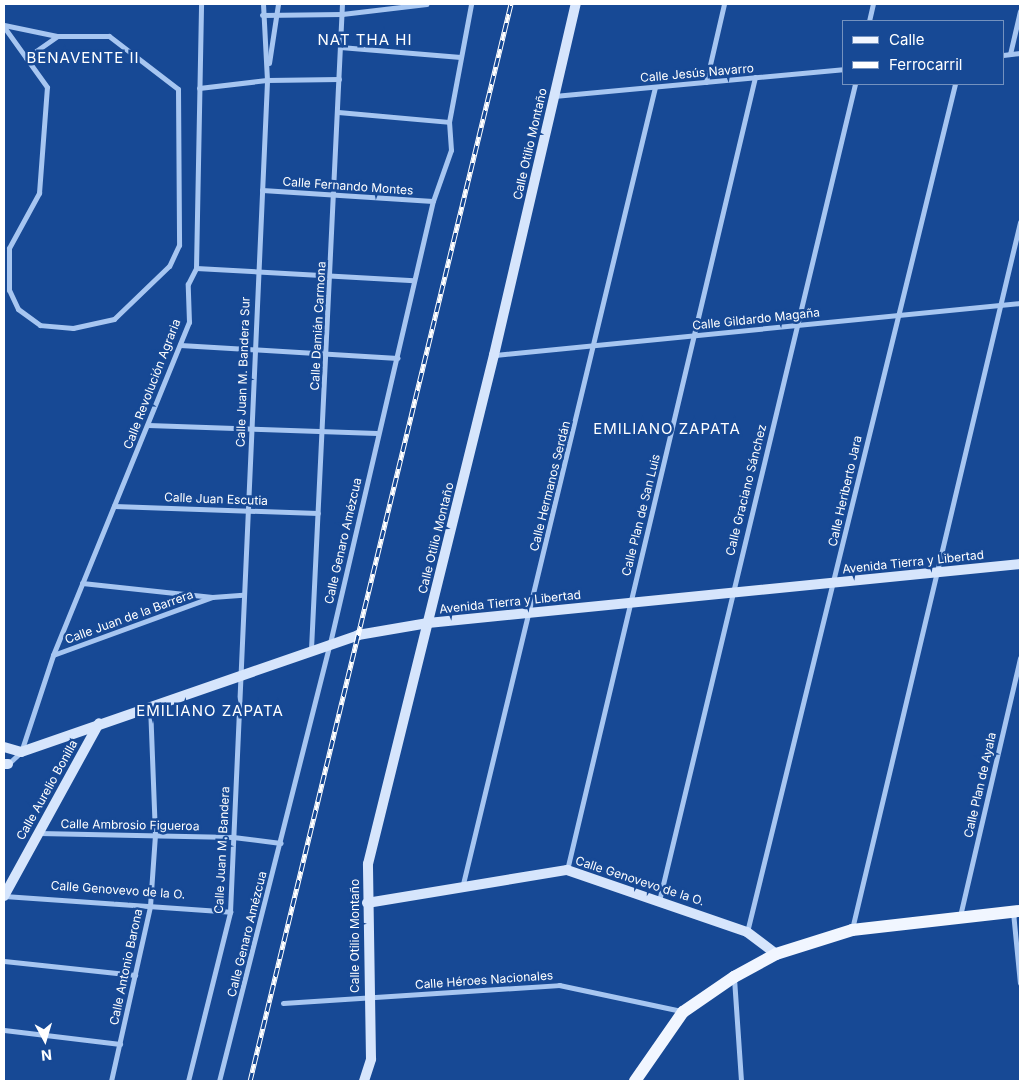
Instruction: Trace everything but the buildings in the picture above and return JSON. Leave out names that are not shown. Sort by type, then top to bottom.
[{"type":"main road","points":[[635,1081],[683,1012],[734,977],[776,954],[852,930],[1016,911]]},
{"type":"street","name":"Calle Revolución Agraria","points":[[21,752],[53,655],[189,322],[188,284],[196,268],[201,4]]},
{"type":"street","name":"Calle Juan M. Bandera Sur","points":[[240,674],[256,274],[267,80],[262,15],[263,4]]},
{"type":"street","name":"Calle Juan M. Bandera Sur","points":[[267,71],[278,4]]},
{"type":"street","name":"Calle Damián Carmona","points":[[311,650],[335,196],[342,4]]},
{"type":"street","points":[[262,15],[342,14],[426,4]]},
{"type":"street","name":"Calle Genaro Amézcua","points":[[219,1081],[281,843],[330,642],[377,433],[398,358],[433,202],[451,150],[449,122],[471,4]]},
{"type":"street","name":"Calle Otilio Montaño","points":[[364,1081],[371,1059],[368,999],[368,864],[494,355],[576,4]]},
{"type":"street","points":[[706,82],[724,4]]},
{"type":"street","points":[[869,20],[873,4]]},
{"type":"street","points":[[1010,54],[1020,11]]},
{"type":"street","points":[[4,26],[57,36],[109,36],[178,89],[179,245],[168,266],[114,319],[73,328],[40,325],[18,309],[9,290],[9,248],[39,193],[47,87],[4,26]]},
{"type":"street","points":[[26,58],[57,36]]},
{"type":"street","points":[[340,47],[461,56]]},
{"type":"street","points":[[1004,55],[1020,53]]},
{"type":"street","name":"Calle Jesús Navarro","points":[[554,96],[842,70]]},
{"type":"street","name":"Calle Plan de San Luis","points":[[567,870],[756,77]]},
{"type":"street","points":[[199,88],[267,80],[339,79]]},
{"type":"street","name":"Calle Graciano Sánchez","points":[[659,901],[731,592],[855,85]]},
{"type":"street","name":"Calle Heriberto Jara","points":[[747,932],[955,85]]},
{"type":"street","name":"Calle Hermanos Serdán","points":[[462,890],[595,345],[655,86]]},
{"type":"street","points":[[338,112],[449,122]]},
{"type":"street","name":"Calle Fernando Montes","points":[[262,190],[433,202]]},
{"type":"street","points":[[852,930],[935,572],[1020,222]]},
{"type":"street","points":[[196,268],[256,274],[331,274],[414,280]]},
{"type":"street","name":"Calle Gildardo Magaña","points":[[494,355],[1020,303]]},
{"type":"street","points":[[180,345],[326,352],[398,358]]},
{"type":"street","points":[[148,425],[377,433]]},
{"type":"street","name":"Calle Juan Escutia","points":[[114,506],[247,509],[318,513]]},
{"type":"street","name":"Avenida Tierra y Libertad","points":[[21,752],[330,642],[428,623],[1020,564]]},
{"type":"street","name":"Calle Juan de la Barrera","points":[[82,583],[212,597],[243,595]]},
{"type":"street","name":"Calle Juan de la Barrera","points":[[53,655],[212,597]]},
{"type":"street","name":"Calle Plan de Ayala","points":[[960,916],[1020,658]]},
{"type":"street","name":"Calle Juan M. Bandera","points":[[188,1081],[230,912],[240,674]]},
{"type":"street","name":"Calle Antonio Barona","points":[[111,1081],[150,906],[155,835],[150,705]]},
{"type":"street","name":"Calle Aurelio Bonilla","points":[[4,896],[98,723]]},
{"type":"street","points":[[4,747],[21,752]]},
{"type":"street","points":[[6,764],[21,752]]},
{"type":"street","name":"Calle Ambrosio Figueroa","points":[[38,833],[233,837],[281,843]]},
{"type":"street","name":"Calle Genovevo de la O.","points":[[367,903],[462,890],[567,870],[747,932],[776,954]]},
{"type":"street","name":"Calle Genovevo de la O.","points":[[4,896],[230,912]]},
{"type":"street","points":[[1016,911],[1020,983]]},
{"type":"street","points":[[4,961],[135,975]]},
{"type":"street","points":[[734,977],[741,1081]]},
{"type":"street","name":"Calle Héroes Nacionales","points":[[283,1003],[368,999],[559,985],[683,1012]]},
{"type":"street","points":[[4,1030],[120,1044]]},
{"type":"railway","points":[[250,1081],[511,4]]},
{"type":"district","name":"NAT THA HI","points":[[365,40]]},
{"type":"district","name":"BENAVENTE II","points":[[83,58]]},
{"type":"district","name":"EMILIANO ZAPATA","points":[[667,429]]},
{"type":"district","name":"EMILIANO ZAPATA","points":[[210,711]]}]
